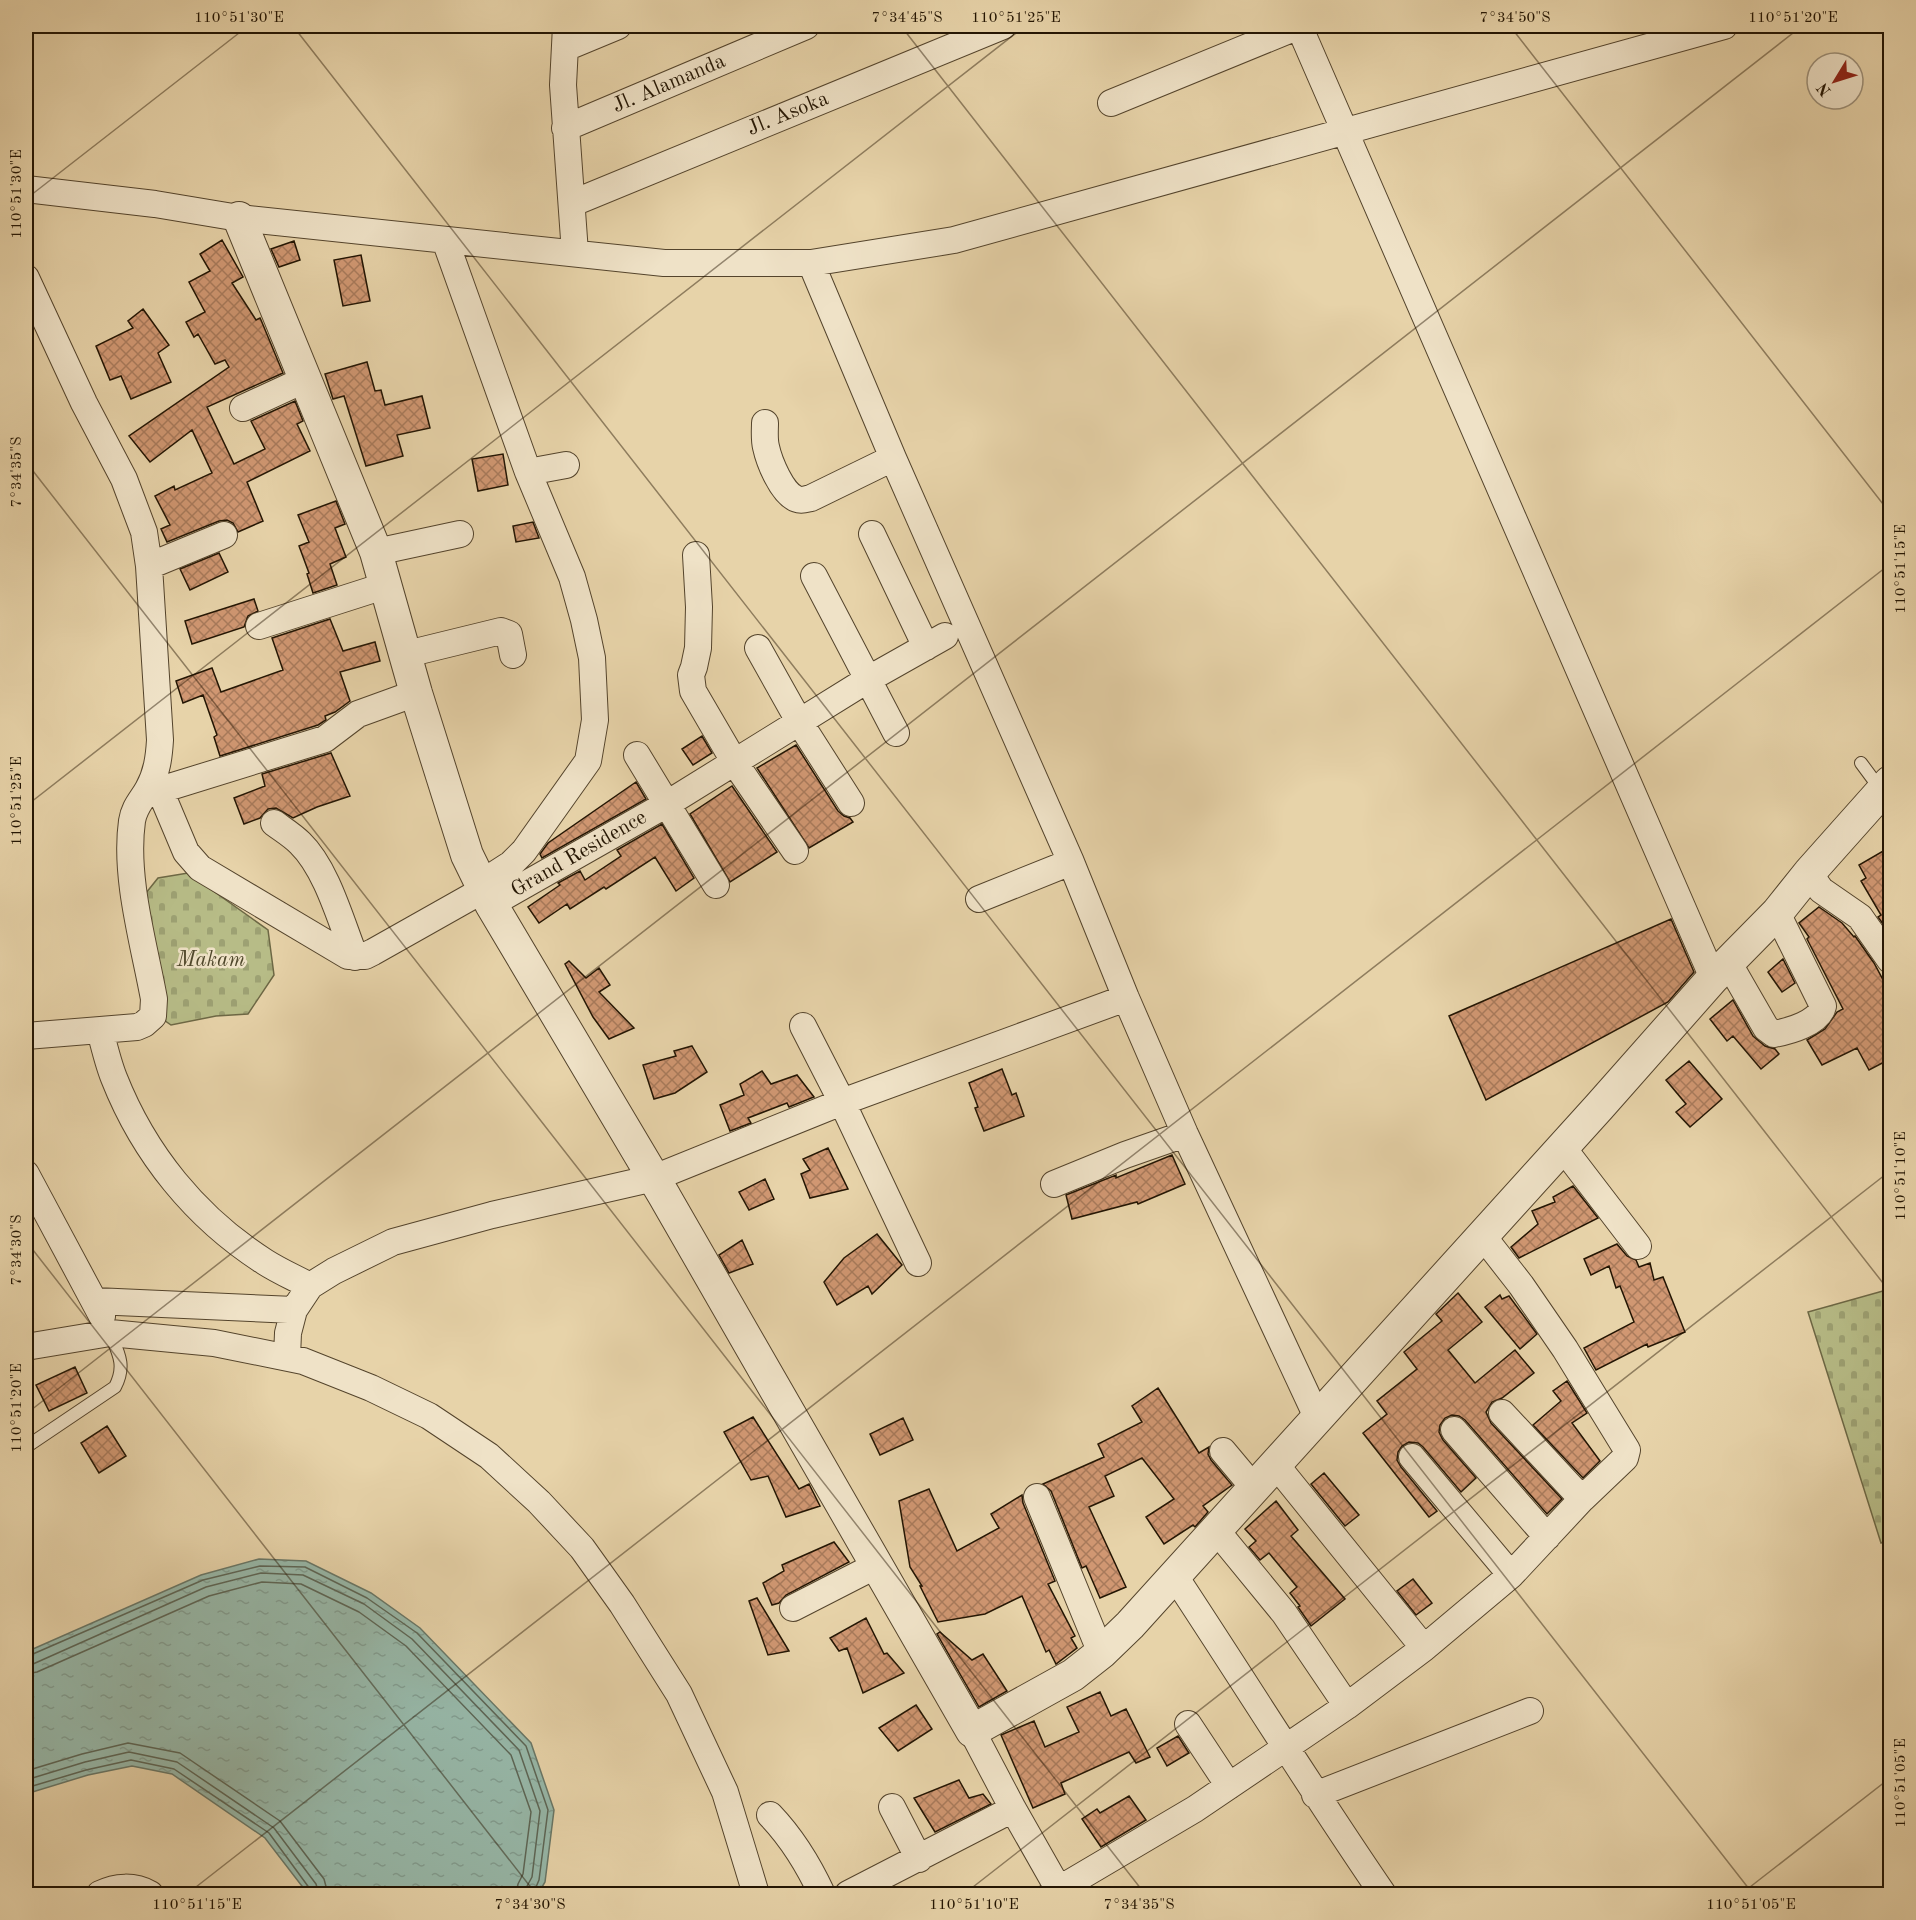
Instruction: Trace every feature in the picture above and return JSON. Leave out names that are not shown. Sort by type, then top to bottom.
[{"type":"street","points":[[575,253],[563,85],[565,37],[618,26]]},
{"type":"street","name":"Jl. Alamanda","points":[[565,128],[806,26]]},
{"type":"street","name":"Jl. Asoka","points":[[573,203],[1003,26]]},
{"type":"street","points":[[1111,103],[1299,26],[1721,970],[1766,1028],[1774,1034],[1788,1031],[1820,1014],[1823,1006],[1777,913]]},
{"type":"street","points":[[26,189],[155,204],[239,218],[664,263],[811,263],[954,240],[1724,26]]},
{"type":"street","points":[[239,218],[376,552],[407,654],[416,693],[467,855],[485,893],[654,1178],[972,1731],[1055,1892],[1195,1809],[1347,1706],[1424,1648],[1511,1575],[1582,1499],[1625,1458],[1627,1450],[1565,1349],[1521,1285],[1482,1235]]},
{"type":"street","points":[[26,278],[84,403],[124,479],[144,532],[149,566],[160,740],[157,783],[186,852],[200,868],[339,952],[355,957],[365,956],[485,893],[524,851],[588,761],[595,720],[592,658],[572,577],[528,472],[445,240]]},
{"type":"street","points":[[811,263],[893,458],[1071,862],[1126,998],[1185,1134],[1317,1417]]},
{"type":"street","points":[[243,408],[306,379]]},
{"type":"street","points":[[765,423],[765,445],[772,463],[782,486],[796,499],[811,498],[893,458]]},
{"type":"street","points":[[528,472],[566,465]]},
{"type":"street","points":[[376,552],[460,534]]},
{"type":"street","name":"Grand Residence","points":[[485,893],[667,804],[867,680],[935,641],[872,534]]},
{"type":"street","points":[[149,566],[224,535]]},
{"type":"street","points":[[696,555],[699,607],[698,648],[690,682],[699,702],[735,763],[795,851]]},
{"type":"street","points":[[814,576],[896,733]]},
{"type":"street","points":[[259,626],[387,585]]},
{"type":"street","points":[[407,654],[501,631],[509,634],[513,655]]},
{"type":"street","points":[[758,648],[800,723],[851,803]]},
{"type":"street","points":[[26,1036],[137,1027],[149,1020],[154,1011],[154,999],[131,877],[130,852],[132,819],[137,803],[148,789],[157,783],[325,739],[365,711],[416,693]]},
{"type":"street","name":"Grand Residence","points":[[637,755],[716,885]]},
{"type":"street","points":[[972,1731],[1073,1675],[1101,1653],[1130,1625],[1563,1148],[1721,970],[1777,913],[1809,873],[1886,787]]},
{"type":"street","points":[[274,823],[300,843],[313,858],[355,957]]},
{"type":"street","points":[[979,899],[1071,862]]},
{"type":"street","points":[[1809,873],[1821,890],[1860,917],[1890,960]]},
{"type":"street","points":[[287,1358],[288,1333],[294,1310],[310,1286],[334,1271],[393,1242],[492,1215],[654,1178],[842,1102],[1126,998]]},
{"type":"street","points":[[803,1026],[842,1102],[918,1263]]},
{"type":"street","points":[[100,1030],[114,1077],[134,1122],[160,1163],[190,1201],[234,1241],[266,1263],[310,1286]]},
{"type":"street","points":[[1054,1184],[1185,1134]]},
{"type":"street","points":[[1563,1148],[1638,1246]]},
{"type":"street","points":[[26,1174],[110,1333]]},
{"type":"street","points":[[95,1301],[294,1310]]},
{"type":"street","points":[[26,1347],[110,1333],[214,1343],[303,1361],[371,1388],[429,1416],[489,1455],[539,1502],[582,1548],[622,1604],[679,1694],[725,1792],[756,1894]]},
{"type":"street","points":[[1502,1413],[1582,1499]]},
{"type":"street","points":[[1454,1430],[1547,1537]]},
{"type":"street","points":[[1223,1451],[1254,1488]]},
{"type":"street","points":[[1412,1457],[1511,1575]]},
{"type":"street","points":[[1276,1465],[1424,1648]]},
{"type":"street","points":[[1037,1497],[1101,1653]]},
{"type":"street","points":[[1216,1530],[1284,1613],[1347,1706]]},
{"type":"street","points":[[793,1608],[877,1565]]},
{"type":"street","points":[[1174,1575],[1315,1795],[1383,1894]]},
{"type":"street","points":[[1315,1795],[1530,1711]]},
{"type":"street","points":[[1188,1724],[1228,1786]]},
{"type":"street","points":[[892,1807],[919,1859]]},
{"type":"street","points":[[848,1894],[1013,1809]]},
{"type":"street","points":[[770,1815],[810,1868],[822,1894]]},
{"type":"street","points":[[100,1894],[113,1888],[130,1888],[150,1894]]},
{"type":"lane","points":[[1861,763],[1886,787]]},
{"type":"lane","points":[[26,1447],[115,1387],[122,1374],[118,1353],[110,1333]]},
{"type":"green space","name":"Makam","points":[[188,873],[268,930],[274,975],[248,1014],[216,1016],[171,1025],[164,1020],[142,898],[158,878]]},
{"type":"green space","points":[[1890,1289],[1890,1540],[1881,1543],[1808,1312]]},
{"type":"water","points":[[259,1559],[306,1561],[371,1593],[420,1628],[531,1743],[554,1810],[545,1882],[538,1894],[308,1894],[265,1838],[172,1774],[132,1766],[88,1775],[26,1794],[26,1652],[201,1575]]},
{"type":"building","points":[[222,240],[243,277],[232,283],[256,320],[260,318],[283,373],[207,407],[234,464],[265,449],[251,421],[295,401],[303,421],[297,424],[310,451],[247,482],[263,521],[238,532],[233,523],[227,520],[219,521],[167,542],[161,529],[170,525],[155,496],[174,486],[175,490],[212,473],[192,430],[150,462],[129,436],[229,367],[225,360],[215,364],[198,334],[194,337],[186,322],[205,312],[189,282],[210,271],[200,254]]},
{"type":"building","points":[[294,241],[300,260],[279,267],[271,249]]},
{"type":"building","points":[[361,255],[370,301],[343,306],[334,260]]},
{"type":"building","points":[[143,309],[169,345],[158,353],[171,382],[131,399],[121,376],[110,380],[96,346],[133,328],[128,321]]},
{"type":"building","points":[[367,362],[375,391],[381,390],[385,405],[422,396],[430,428],[397,435],[403,456],[366,466],[344,396],[333,399],[325,374]]},
{"type":"building","points":[[503,454],[508,485],[478,491],[472,459]]},
{"type":"building","points":[[336,501],[345,524],[335,528],[346,557],[330,564],[337,585],[313,593],[307,574],[309,573],[299,546],[309,542],[298,515]]},
{"type":"building","points":[[533,522],[539,538],[516,542],[513,526]]},
{"type":"building","points":[[219,553],[228,572],[190,590],[180,569]]},
{"type":"building","points":[[254,599],[258,611],[248,616],[244,627],[192,644],[185,621]]},
{"type":"building","points":[[330,619],[343,651],[375,642],[380,661],[340,672],[350,701],[325,716],[326,720],[318,725],[220,756],[214,737],[217,735],[203,695],[183,703],[176,681],[212,668],[221,692],[283,670],[272,638]]},
{"type":"building","points":[[702,736],[712,753],[693,765],[682,749]]},
{"type":"building","points":[[796,745],[838,811],[853,822],[809,848],[757,768]]},
{"type":"building","points":[[331,753],[350,796],[293,818],[276,808],[268,809],[260,818],[244,824],[234,798],[265,786],[262,774]]},
{"type":"building","points":[[636,782],[646,799],[542,858],[540,854],[548,843]]},
{"type":"building","points":[[732,786],[777,852],[730,882],[690,814]]},
{"type":"building","points":[[662,824],[694,878],[676,891],[655,857],[606,889],[604,887],[570,909],[567,904],[539,923],[528,907],[560,885],[558,883],[580,871],[585,880],[621,856],[617,850]]},
{"type":"building","points":[[1890,847],[1890,934],[1878,917],[1881,915],[1861,881],[1866,878],[1859,865]]},
{"type":"building","points":[[1819,907],[1842,923],[1855,936],[1874,963],[1890,993],[1890,1059],[1869,1070],[1857,1048],[1822,1065],[1807,1040],[1825,1029],[1837,1012],[1843,1009],[1807,939],[1809,937],[1799,923]]},
{"type":"building","points":[[1671,919],[1694,972],[1668,1002],[1486,1100],[1449,1016]]},
{"type":"building","points":[[1783,959],[1795,983],[1782,992],[1768,972]]},
{"type":"building","points":[[569,961],[586,978],[599,968],[610,985],[599,992],[634,1028],[609,1039],[593,1017],[565,964]]},
{"type":"building","points":[[1733,1000],[1753,1036],[1765,1046],[1775,1049],[1779,1054],[1761,1069],[1733,1036],[1727,1041],[1710,1019]]},
{"type":"building","points":[[692,1046],[707,1072],[675,1093],[654,1099],[643,1065],[676,1056],[674,1051]]},
{"type":"building","points":[[1689,1061],[1722,1099],[1690,1127],[1676,1112],[1686,1104],[1666,1080]]},
{"type":"building","points":[[1002,1069],[1012,1095],[1016,1093],[1024,1116],[984,1131],[969,1083]]},
{"type":"building","points":[[762,1071],[771,1084],[797,1075],[814,1097],[789,1107],[787,1103],[748,1118],[751,1123],[730,1131],[720,1105],[744,1095],[740,1084]]},
{"type":"building","points":[[828,1148],[848,1189],[810,1198],[801,1174],[810,1170],[803,1159]]},
{"type":"building","points":[[1172,1155],[1185,1184],[1138,1204],[1137,1202],[1072,1219],[1066,1195]]},
{"type":"building","points":[[765,1179],[774,1199],[749,1210],[739,1192]]},
{"type":"building","points":[[1573,1186],[1598,1218],[1519,1258],[1511,1247],[1538,1224],[1532,1211],[1555,1202],[1553,1197]]},
{"type":"building","points":[[877,1234],[902,1265],[872,1294],[868,1286],[837,1305],[824,1282],[844,1258]]},
{"type":"building","points":[[742,1240],[753,1264],[729,1273],[719,1255]]},
{"type":"building","points":[[1617,1244],[1627,1256],[1636,1260],[1639,1267],[1650,1263],[1654,1280],[1663,1277],[1685,1332],[1648,1347],[1647,1344],[1596,1370],[1584,1348],[1634,1322],[1620,1286],[1616,1288],[1609,1266],[1591,1275],[1584,1259]]},
{"type":"building","points":[[1458,1293],[1482,1322],[1448,1350],[1475,1383],[1515,1350],[1534,1373],[1502,1398],[1492,1402],[1486,1412],[1491,1423],[1562,1499],[1547,1514],[1459,1416],[1452,1415],[1445,1418],[1440,1425],[1439,1432],[1443,1440],[1476,1478],[1461,1492],[1418,1443],[1409,1442],[1398,1452],[1397,1460],[1401,1467],[1437,1511],[1429,1517],[1363,1433],[1387,1414],[1377,1401],[1417,1369],[1404,1352],[1442,1321],[1436,1314]]},
{"type":"building","points":[[1500,1295],[1502,1299],[1509,1296],[1537,1334],[1520,1349],[1485,1307]]},
{"type":"building","points":[[75,1367],[87,1393],[49,1411],[36,1385]]},
{"type":"building","points":[[1567,1381],[1587,1413],[1572,1423],[1600,1461],[1583,1478],[1533,1425],[1561,1401],[1553,1391]]},
{"type":"building","points":[[1158,1388],[1199,1453],[1209,1447],[1208,1454],[1211,1460],[1232,1485],[1203,1506],[1208,1512],[1195,1527],[1193,1525],[1164,1544],[1146,1517],[1174,1499],[1142,1458],[1105,1476],[1114,1496],[1089,1507],[1126,1587],[1100,1598],[1086,1566],[1082,1568],[1051,1491],[1043,1484],[1104,1457],[1098,1444],[1142,1422],[1132,1406]]},
{"type":"building","points":[[753,1417],[799,1489],[809,1484],[820,1506],[786,1517],[768,1476],[751,1480],[724,1432]]},
{"type":"building","points":[[903,1418],[913,1440],[880,1455],[870,1434]]},
{"type":"building","points":[[107,1426],[126,1456],[99,1473],[81,1443]]},
{"type":"building","points":[[1324,1473],[1359,1515],[1345,1526],[1311,1484]]},
{"type":"building","points":[[929,1489],[957,1551],[999,1528],[991,1514],[1022,1495],[1023,1503],[1055,1581],[1048,1584],[1075,1636],[1071,1638],[1077,1648],[1056,1664],[1049,1650],[1046,1652],[1022,1596],[985,1614],[938,1622],[920,1586],[922,1586],[910,1567],[899,1501]]},
{"type":"building","points":[[1276,1501],[1298,1530],[1291,1536],[1345,1599],[1311,1626],[1290,1593],[1297,1587],[1269,1553],[1260,1560],[1249,1547],[1256,1541],[1245,1529]]},
{"type":"building","points":[[834,1542],[849,1562],[786,1595],[779,1603],[772,1605],[763,1583],[784,1571],[782,1565]]},
{"type":"building","points":[[1413,1579],[1432,1603],[1416,1615],[1397,1591]]},
{"type":"building","points":[[757,1598],[789,1651],[768,1655],[749,1601]]},
{"type":"building","points":[[866,1618],[884,1654],[887,1653],[904,1673],[863,1693],[847,1648],[839,1651],[830,1638]]},
{"type":"building","points":[[940,1632],[972,1660],[983,1654],[1007,1691],[979,1707],[937,1634]]},
{"type":"building","points":[[1100,1692],[1111,1716],[1126,1709],[1150,1757],[1136,1763],[1129,1752],[1061,1783],[1065,1794],[1033,1808],[1001,1735],[1034,1721],[1045,1747],[1079,1732],[1067,1707]]},
{"type":"building","points":[[916,1705],[932,1729],[898,1751],[879,1728]]},
{"type":"building","points":[[1178,1736],[1189,1753],[1167,1766],[1157,1748]]},
{"type":"building","points":[[959,1780],[969,1798],[983,1794],[991,1804],[935,1832],[914,1798]]},
{"type":"building","points":[[1129,1796],[1146,1820],[1101,1847],[1082,1819],[1097,1809],[1100,1813]]}]
